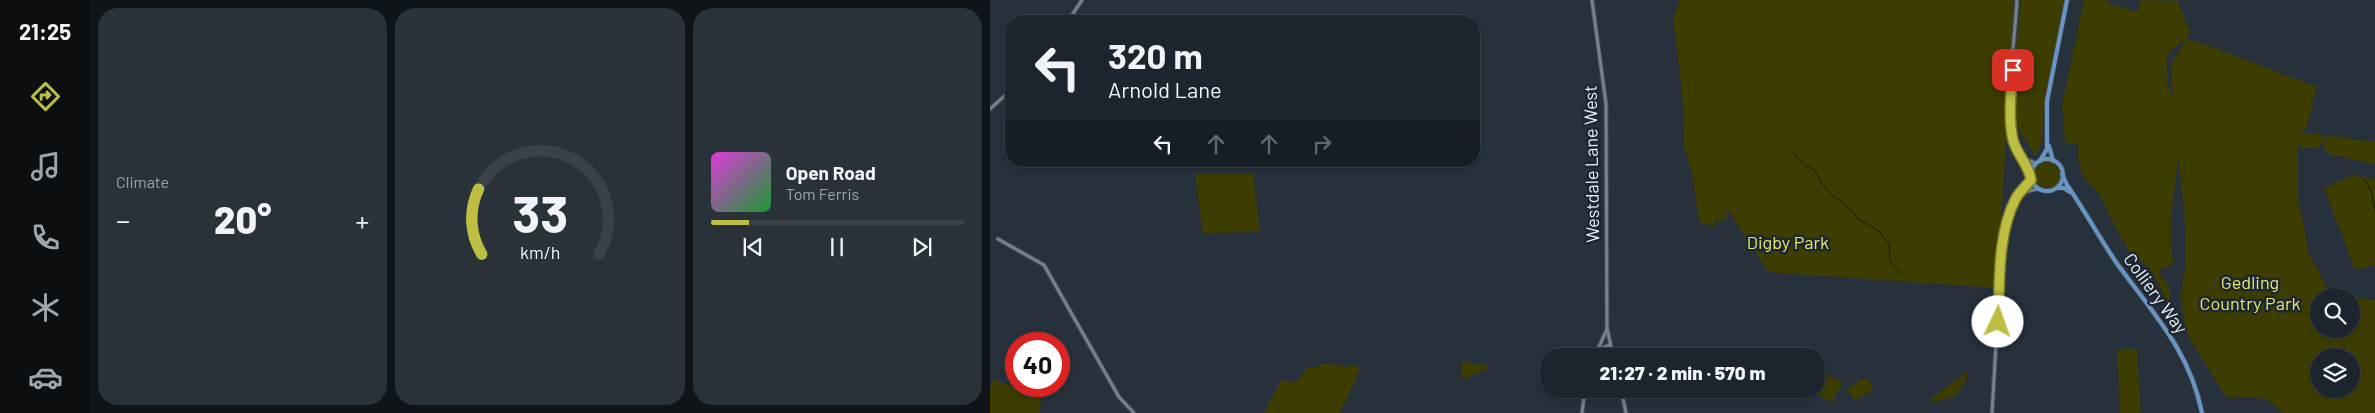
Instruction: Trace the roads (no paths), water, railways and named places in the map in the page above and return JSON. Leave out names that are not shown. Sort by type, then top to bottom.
[{"type":"main road","points":[[2053,161],[2048,142],[2047,101],[2067,0]]},
{"type":"main road","points":[[2048,142],[2044,156],[2030,174],[2031,180],[2038,189],[2048,191],[2064,188],[2074,195]]},
{"type":"main road","points":[[2038,162],[2053,161],[2060,166],[2062,174],[2061,183],[2057,188]]},
{"type":"main road","name":"Colliery Way","points":[[2062,174],[2118,264],[2176,342],[2193,378],[2202,413]]},
{"type":"street","points":[[1072,15],[1082,0]]},
{"type":"street","name":"Westdale Lane West","points":[[1592,0],[1606,104],[1607,328]]},
{"type":"street","points":[[2017,0],[2011,117],[2014,142],[2030,174]]},
{"type":"street","points":[[990,109],[1005,95]]},
{"type":"street","points":[[2022,159],[2038,162]]},
{"type":"street","points":[[1992,413],[2003,244],[2009,216],[2019,194],[2031,180]]},
{"type":"street","points":[[2019,194],[2038,189]]},
{"type":"street","points":[[998,239],[1044,265],[1119,397],[1134,413]]},
{"type":"street","points":[[1607,328],[1611,348]]},
{"type":"street","points":[[1598,348],[1607,328]]},
{"type":"street","points":[[1602,348],[1610,345]]},
{"type":"street","points":[[1582,413],[1584,398]]},
{"type":"street","points":[[1623,398],[1626,413]]},
{"type":"waterway","points":[[1794,153],[1803,165],[1814,169],[1821,183],[1832,195],[1849,207],[1858,219],[1879,231],[1889,244],[1890,261],[1901,274]]},
{"type":"waterway","points":[[2364,178],[2371,190],[2375,210]]},
{"type":"park label","name":"Digby Park","points":[[1788,242]]},
{"type":"park label","name":"Gedling Country Park","points":[[2250,292]]}]
